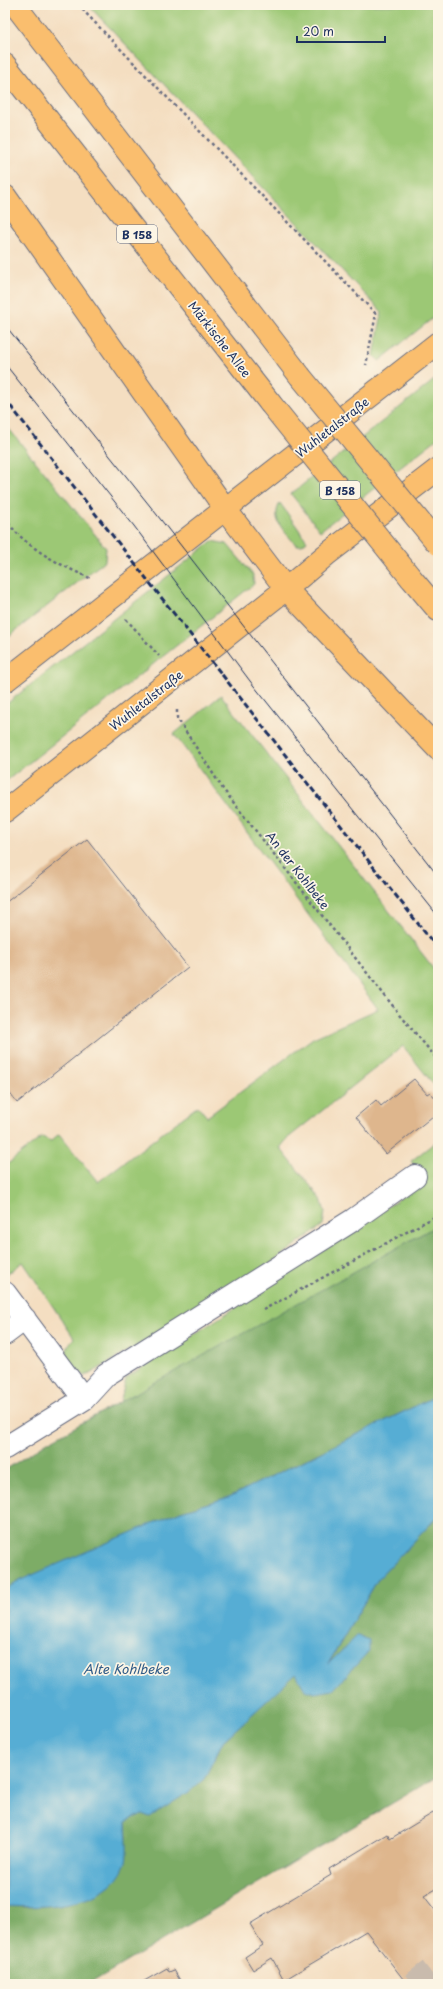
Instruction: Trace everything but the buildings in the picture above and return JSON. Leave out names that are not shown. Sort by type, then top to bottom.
[{"type":"main road","points":[[18,6],[300,376],[438,544]]},
{"type":"main road","name":"Märkische Allee","points":[[5,65],[270,402],[438,610]]},
{"type":"main road","points":[[5,196],[226,510],[286,589],[438,749]]},
{"type":"main road","name":"Wuhletalstraße","points":[[5,681],[438,343]]},
{"type":"main road","name":"Wuhletalstraße","points":[[5,811],[286,589],[326,555],[438,469]]},
{"type":"street","points":[[5,1448],[84,1399],[106,1375],[353,1220],[415,1176]]},
{"type":"street","points":[[5,1293],[84,1399]]},
{"type":"street","points":[[5,1334],[25,1319]]},
{"type":"path","points":[[78,5],[376,314],[367,364],[362,368]]},
{"type":"path","points":[[5,518],[39,552],[68,569],[93,580],[176,676]]},
{"type":"path","name":"An der Kohlbeke","points":[[176,676],[177,718],[223,789],[400,1015],[438,1060]]},
{"type":"green space","points":[[88,5],[438,5],[438,314],[379,361],[374,356],[382,312]]},
{"type":"green space","points":[[438,377],[438,438],[320,531],[291,494]]},
{"type":"green space","points":[[5,424],[106,548],[105,561],[5,639]]},
{"type":"green space","points":[[280,503],[307,541],[302,545],[296,545],[280,526],[277,509]]},
{"type":"green space","points":[[212,541],[227,544],[253,575],[254,584],[5,782],[5,705]]},
{"type":"green space","points":[[221,695],[438,974],[438,1090],[403,1046],[288,1138],[280,1148],[321,1199],[325,1212],[323,1225],[259,1272],[90,1374],[84,1376],[74,1367],[68,1358],[67,1349],[74,1338],[23,1262],[6,1275],[5,1273],[5,1166],[42,1137],[51,1141],[59,1134],[98,1182],[198,1106],[207,1117],[313,1038],[378,1009],[174,734]]},
{"type":"green space","points":[[438,1140],[438,1225],[120,1403],[126,1378],[269,1286],[426,1181],[411,1161]]},
{"type":"green space","points":[[438,1225],[438,1395],[229,1497],[181,1511],[5,1591],[5,1470],[46,1443]]},
{"type":"green space","points":[[438,1516],[438,1776],[89,1984],[5,1984],[5,1906],[26,1907],[61,1904],[127,1839],[126,1822],[204,1779],[223,1741],[296,1673],[327,1666],[378,1579]]},
{"type":"water","name":"Alte Kohlbeke","points":[[438,1395],[438,1516],[378,1579],[328,1664],[358,1635],[369,1640],[369,1651],[333,1690],[315,1693],[305,1690],[296,1674],[223,1741],[204,1779],[189,1792],[150,1817],[142,1814],[126,1822],[127,1850],[125,1865],[117,1879],[105,1890],[90,1897],[55,1905],[20,1907],[5,1906],[5,1592],[16,1582],[181,1511],[229,1497]]},
{"type":"tunnel","points":[[412,1984],[438,1964]]},
{"type":"tram line","points":[[5,325],[154,511],[438,876]]},
{"type":"tram line","points":[[5,364],[134,526],[250,681],[438,916]]},
{"type":"railway","points":[[5,399],[438,949]]}]
